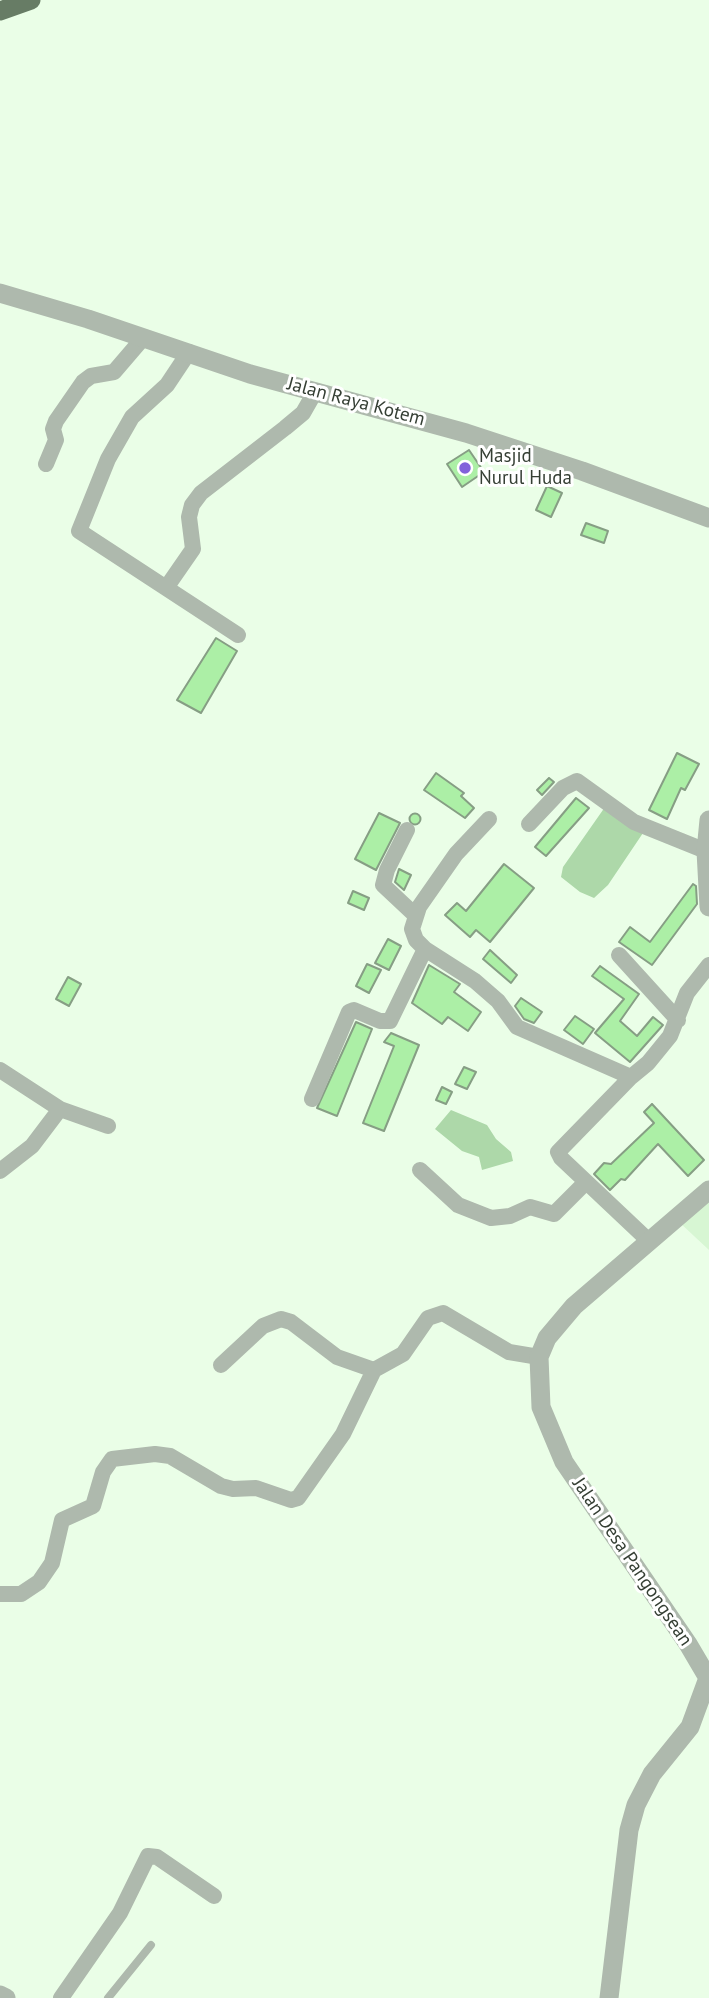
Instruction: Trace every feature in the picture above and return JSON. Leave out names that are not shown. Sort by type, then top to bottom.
[{"type":"highway","points":[[0,11],[31,0]]},
{"type":"street","name":"Jalan Raya Kotem","points":[[0,293],[144,337],[250,374],[466,433],[582,471],[709,518]]},
{"type":"street","points":[[46,464],[56,440],[53,429],[82,382],[91,376],[114,372],[144,337]]},
{"type":"street","points":[[188,352],[167,385],[132,417],[108,459],[79,526],[81,535],[238,635]]},
{"type":"street","points":[[166,588],[193,549],[189,517],[192,505],[201,493],[303,413],[315,392]]},
{"type":"street","points":[[529,824],[563,788],[577,781],[634,822],[706,851]]},
{"type":"street","points":[[489,819],[456,854],[415,915],[412,929],[416,940],[498,1001],[517,1027],[631,1077]]},
{"type":"street","points":[[709,820],[706,851],[709,907]]},
{"type":"street","points":[[407,830],[387,870],[383,885],[415,915]]},
{"type":"street","points":[[312,1099],[349,1012],[354,1010],[380,1021],[390,1021],[425,949]]},
{"type":"street","points":[[619,955],[678,1020]]},
{"type":"street","points":[[650,1242],[561,1158],[558,1152],[660,1050],[678,1020],[687,993],[709,965]]},
{"type":"street","points":[[0,1070],[60,1109],[107,1126]]},
{"type":"street","points":[[0,1171],[32,1146],[60,1109]]},
{"type":"street","points":[[420,1170],[458,1205],[491,1218],[510,1216],[530,1207],[554,1214],[586,1182]]},
{"type":"street","points":[[0,1594],[21,1594],[39,1582],[52,1563],[62,1520],[93,1506],[103,1472],[112,1459],[155,1454],[170,1456],[221,1486],[256,1488],[291,1500],[298,1498],[343,1434],[374,1370],[403,1353],[428,1318],[443,1313],[509,1352],[539,1357],[547,1338],[559,1322],[709,1190]]},
{"type":"street","points":[[221,1365],[263,1326],[281,1320],[291,1322],[337,1357],[374,1370]]},
{"type":"street","name":"Jalan Desa Pangongsean","points":[[539,1357],[541,1407],[564,1462],[688,1644],[708,1678],[690,1727],[652,1774],[636,1805],[629,1829],[609,1998]]},
{"type":"street","points":[[61,1998],[120,1913],[148,1856],[158,1857],[214,1896]]},
{"type":"street","points":[[0,1995],[6,1998]]},
{"type":"lane","points":[[108,1998],[150,1945]]},
{"type":"shaded area","points":[[605,807],[643,833],[608,885],[594,898],[580,892],[561,877],[563,867]]},
{"type":"shaded area","points":[[451,1110],[487,1125],[496,1139],[511,1152],[513,1161],[482,1170],[479,1157],[462,1151],[435,1129]]},
{"type":"shaded area","points":[[709,1195],[709,1250],[679,1222]]},
{"type":"building","name":"Masjid Nurul Huda","points":[[469,450],[484,472],[462,487],[447,464]]},
{"type":"building","points":[[547,486],[562,493],[551,517],[536,510]]},
{"type":"building","points":[[586,523],[608,531],[604,543],[581,535]]},
{"type":"building","points":[[216,638],[237,651],[201,713],[177,700]]},
{"type":"building","points":[[677,753],[699,764],[685,790],[681,788],[667,819],[649,810]]},
{"type":"building","points":[[436,773],[464,793],[461,796],[474,808],[465,818],[424,790]]},
{"type":"building","points":[[549,778],[554,782],[542,795],[537,790]]},
{"type":"building","points":[[576,798],[589,808],[546,856],[535,847]]},
{"type":"building","points":[[379,813],[400,823],[376,870],[355,859]]},
{"type":"building","points":[[415,814],[419,815],[419,823],[415,824],[411,823],[410,819],[411,815]]},
{"type":"building","points":[[504,864],[534,888],[490,942],[476,930],[470,937],[445,915],[457,903],[466,911]]},
{"type":"building","points":[[399,869],[411,875],[404,890],[395,882]]},
{"type":"building","points":[[693,884],[696,886],[697,904],[652,965],[619,942],[630,927],[650,942]]},
{"type":"building","points":[[353,891],[369,898],[364,910],[348,903]]},
{"type":"building","points":[[388,939],[401,946],[389,970],[375,963]]},
{"type":"building","points":[[490,950],[517,975],[511,983],[483,959]]},
{"type":"building","points":[[367,964],[381,970],[369,993],[356,986]]},
{"type":"building","points":[[429,965],[460,984],[454,992],[481,1012],[468,1031],[448,1017],[442,1024],[412,1003]]},
{"type":"building","points":[[600,966],[639,994],[620,1021],[637,1036],[653,1017],[663,1025],[630,1062],[595,1033],[624,999],[592,976]]},
{"type":"building","points":[[68,977],[81,984],[69,1006],[56,999]]},
{"type":"building","points":[[521,998],[542,1012],[534,1023],[524,1019],[515,1006]]},
{"type":"building","points":[[575,1016],[594,1029],[583,1044],[564,1030]]},
{"type":"building","points":[[356,1022],[372,1029],[337,1116],[317,1108]]},
{"type":"building","points":[[391,1033],[419,1045],[384,1131],[363,1123],[394,1046],[384,1042]]},
{"type":"building","points":[[464,1067],[476,1072],[467,1089],[455,1084]]},
{"type":"building","points":[[442,1087],[452,1092],[446,1104],[436,1100]]},
{"type":"building","points":[[652,1104],[704,1160],[688,1176],[658,1144],[625,1180],[621,1179],[610,1190],[594,1174],[604,1163],[611,1164],[654,1123],[644,1112]]},
{"type":"place","name":"Masjid Nurul Huda","points":[[465,468]]}]
